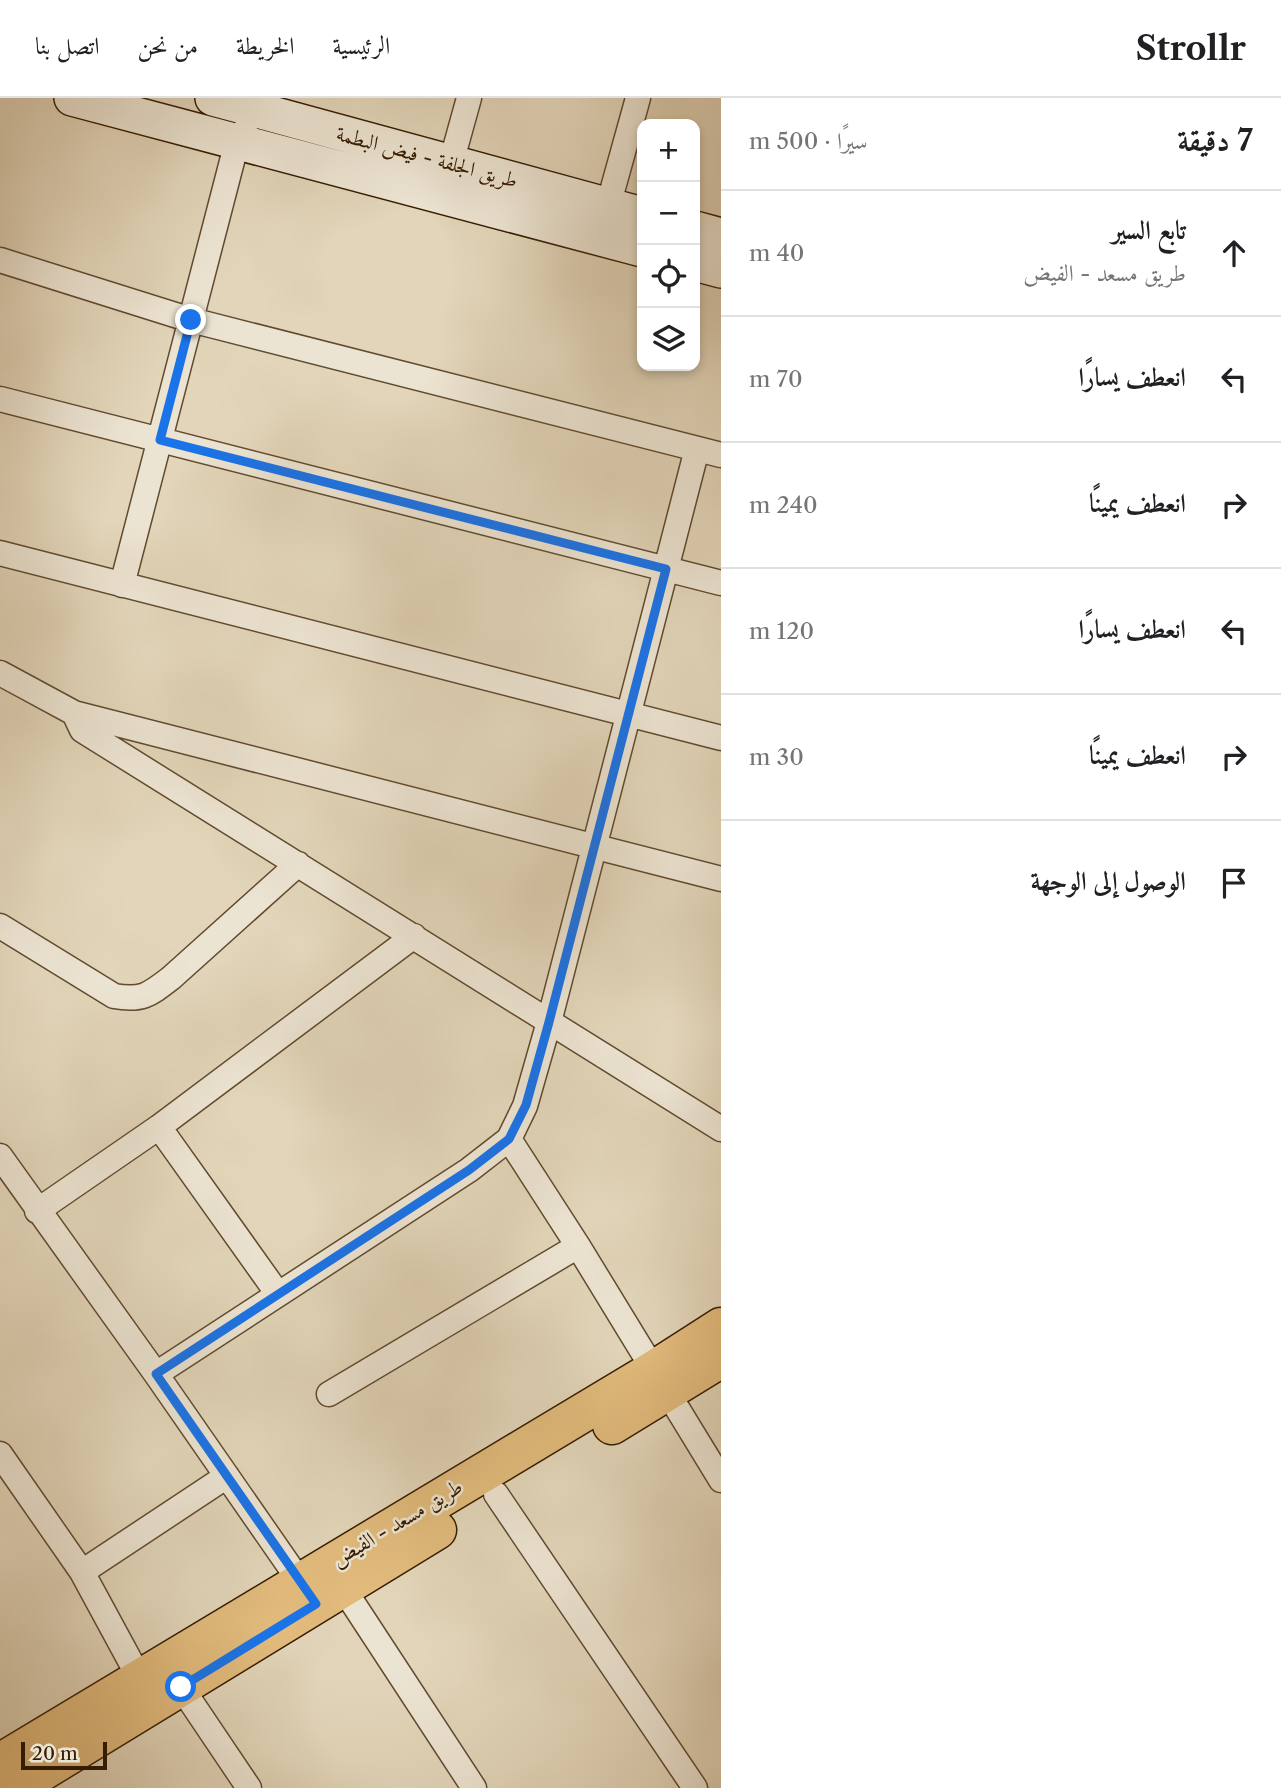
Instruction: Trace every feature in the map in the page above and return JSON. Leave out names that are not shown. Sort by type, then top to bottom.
[{"type":"main road","points":[[72,98],[637,248]]},
{"type":"main road","name":"طريق الجلفة - فيض البطمة","points":[[213,98],[261,105],[451,163],[637,214]]},
{"type":"main road","points":[[700,230],[721,236]]},
{"type":"main road","points":[[700,264],[721,270]]},
{"type":"main road","name":"طريق مسعد - الفيض","points":[[9,1774],[140,1679],[320,1591],[496,1494],[660,1381],[721,1327]]},
{"type":"main road","name":"طريق مسعد - الفيض","points":[[9,1774],[181,1687],[320,1591],[660,1381],[721,1358]]},
{"type":"street","points":[[451,163],[469,98]]},
{"type":"street","points":[[608,206],[638,98]]},
{"type":"street","points":[[122,585],[237,142],[261,105]]},
{"type":"street","points":[[0,260],[191,320],[721,455]]},
{"type":"street","points":[[0,399],[721,583]]},
{"type":"street","points":[[156,1374],[469,1170],[509,1139],[526,1105],[549,1022],[697,449]]},
{"type":"street","points":[[0,553],[721,738]]},
{"type":"street","points":[[0,673],[74,713],[721,879]]},
{"type":"street","points":[[74,713],[82,730],[721,1129]]},
{"type":"street","points":[[0,926],[114,996],[135,1000],[151,993],[171,978],[298,864]]},
{"type":"street","points":[[37,1210],[159,1127],[414,936]]},
{"type":"street","points":[[159,1127],[278,1294]]},
{"type":"street","points":[[509,1139],[578,1246],[721,1480]]},
{"type":"street","points":[[0,1156],[227,1476],[474,1788]]},
{"type":"street","points":[[329,1394],[578,1246]]},
{"type":"street","points":[[0,1454],[82,1572],[140,1679]]},
{"type":"street","points":[[82,1572],[227,1476]]},
{"type":"street","points":[[496,1494],[695,1788]]},
{"type":"street","points":[[181,1687],[249,1788]]},
{"type":"route","points":[[181,1687],[316,1604],[156,1374],[469,1170],[509,1139],[526,1105],[549,1022],[666,569],[160,440],[191,320]]}]
